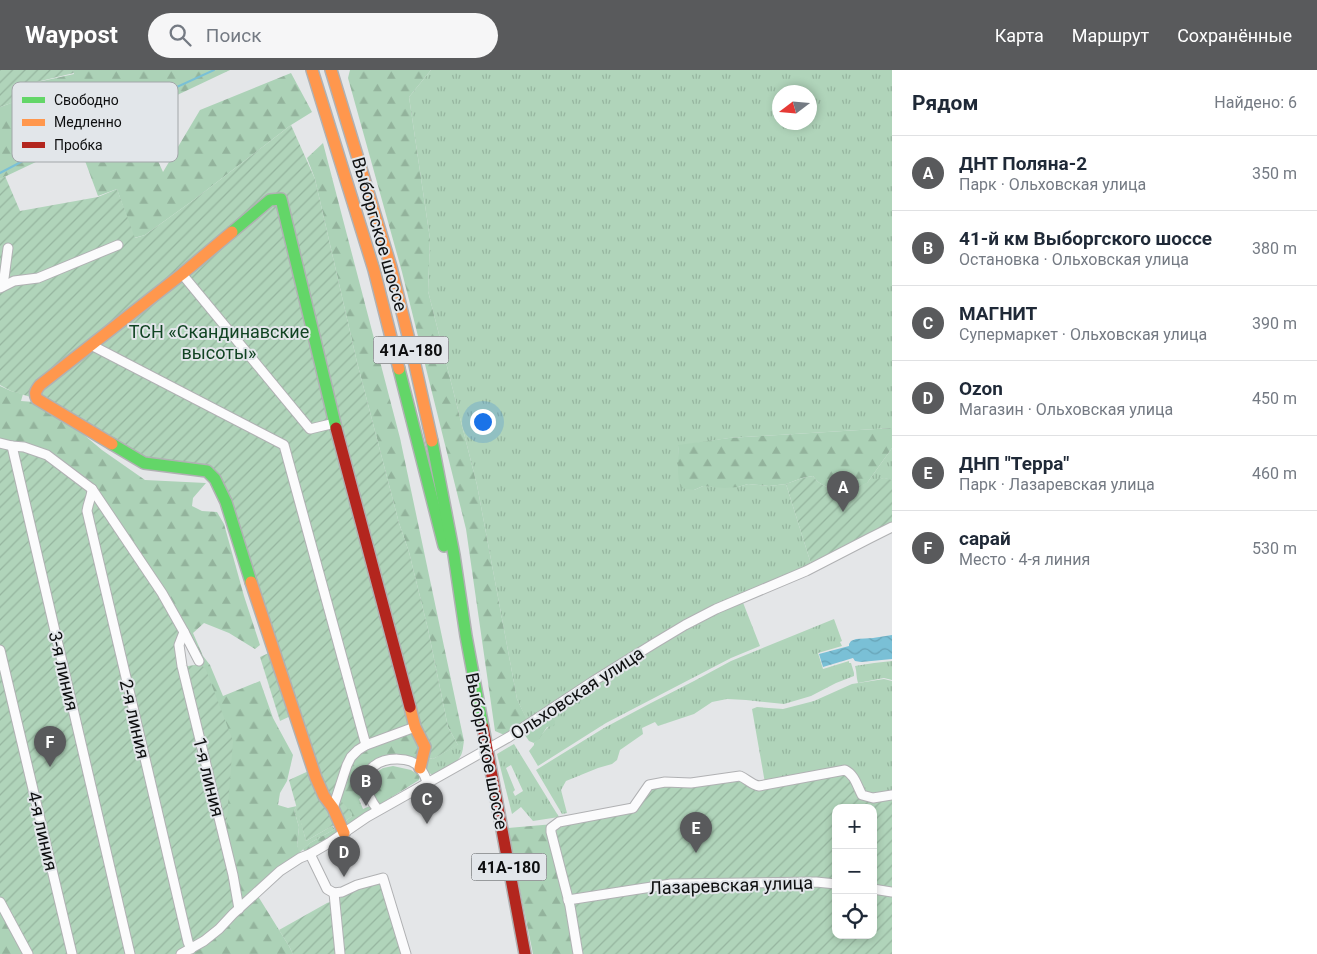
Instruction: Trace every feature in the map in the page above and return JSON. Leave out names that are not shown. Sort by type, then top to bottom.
[{"type":"main road","name":"Выборгское шоссе","points":[[312,70],[374,270],[466,636]]},
{"type":"main road","name":"Выборгское шоссе","points":[[330,70],[391,267],[413,356],[453,546],[466,636],[525,954]]},
{"type":"main road","points":[[344,833],[334,808],[324,794],[314,769],[271,644],[227,505],[214,476],[207,471],[144,462],[36,399],[35,395],[35,390],[182,274],[270,200],[281,199],[335,423],[415,727],[424,747],[420,768]]},
{"type":"street","points":[[2,287],[14,281],[38,278],[118,245]]},
{"type":"street","points":[[2,287],[8,248]]},
{"type":"street","points":[[182,274],[310,429],[335,423]]},
{"type":"street","points":[[91,344],[284,445],[366,745]]},
{"type":"street","points":[[0,443],[24,446],[47,455],[92,489],[162,593],[199,661]]},
{"type":"street","name":"3-я линия","points":[[12,446],[130,954]]},
{"type":"street","name":"2-я линия","points":[[92,489],[87,511],[172,876],[191,949]]},
{"type":"street","name":"Ольховская улица","points":[[181,954],[219,930],[280,871],[344,833],[367,816],[487,750],[685,625],[716,609],[814,568],[892,527]]},
{"type":"street","name":"1-я линия","points":[[184,632],[179,645],[182,666],[240,909]]},
{"type":"street","name":"4-я линия","points":[[0,650],[72,954]]},
{"type":"street","points":[[334,808],[347,764],[358,750],[366,745],[415,727]]},
{"type":"street","points":[[378,810],[372,803],[366,788],[367,777],[372,766],[379,762],[391,759],[414,763],[420,768],[427,782]]},
{"type":"street","points":[[578,954],[568,900],[552,838],[551,828],[559,822],[633,808],[650,785],[665,782],[691,783],[740,776],[759,786],[845,770],[853,776],[862,795],[873,798],[892,795]]},
{"type":"street","points":[[310,854],[328,889],[334,893],[382,878],[406,954]]},
{"type":"street","name":"Лазаревская улица","points":[[568,900],[671,884],[816,882],[832,884]]},
{"type":"street","points":[[877,890],[892,892]]},
{"type":"street","points":[[334,893],[340,954]]},
{"type":"street","points":[[0,902],[28,954]]},
{"type":"green space","points":[[0,70],[73,70],[74,73],[36,82],[12,82],[12,103],[0,107]]},
{"type":"green space","points":[[73,70],[230,70],[178,95],[178,82],[38,82],[74,74]]},
{"type":"green space","points":[[350,70],[431,70],[409,97],[430,239],[428,291],[477,485],[517,699],[529,724],[546,713],[555,721],[554,726],[547,727],[534,743],[529,741],[521,729],[509,737],[495,731],[466,529],[402,272],[348,78]]},
{"type":"green space","points":[[431,70],[892,70],[892,428],[729,438],[678,446],[679,459],[694,490],[703,486],[738,487],[748,484],[769,486],[786,484],[812,567],[742,600],[760,646],[731,658],[606,723],[538,766],[529,751],[549,726],[529,725],[517,699],[477,485],[428,291],[430,239],[409,97]]},
{"type":"green space","points":[[291,73],[312,112],[291,125],[145,235],[134,238],[117,189],[98,196],[85,162],[158,162],[163,172],[169,162],[178,162],[178,147],[200,110]]},
{"type":"green space","points":[[12,103],[12,162],[36,162],[0,179],[0,107]]},
{"type":"green space","name":"ТСН «Скандинавские высоты»","points":[[291,125],[315,179],[357,362],[428,629],[448,727],[458,745],[433,759],[424,757],[413,728],[352,756],[336,798],[352,813],[352,816],[346,821],[332,826],[306,841],[289,780],[313,769],[295,714],[280,721],[260,657],[273,651],[214,476],[144,463],[37,399],[11,391],[0,385],[0,179],[5,176],[20,211],[98,197],[117,189],[135,238],[145,235],[195,199]]},
{"type":"green space","points":[[323,143],[400,438],[464,741],[458,745],[448,727],[428,629],[409,552],[399,523],[357,362],[315,179],[307,158]]},
{"type":"green space","points":[[0,386],[23,394],[21,401],[34,402],[65,419],[102,450],[145,480],[206,483],[193,498],[192,506],[202,511],[217,512],[224,524],[260,645],[255,649],[229,633],[204,623],[193,633],[203,656],[210,665],[223,696],[260,681],[273,718],[293,755],[287,781],[280,793],[278,805],[288,808],[297,806],[294,810],[299,827],[297,845],[301,856],[256,893],[293,954],[181,954],[225,845],[197,658],[194,651],[0,443]]},
{"type":"green space","points":[[892,428],[892,448],[867,483],[848,493],[837,496],[813,476],[786,484],[769,486],[748,484],[724,488],[703,486],[694,490],[681,488],[679,484],[678,445],[729,438]]},
{"type":"green space","points":[[0,443],[47,455],[92,490],[180,625],[182,667],[201,664],[206,670],[233,741],[225,845],[240,906],[181,954],[28,954],[0,902]]},
{"type":"green space","points":[[892,448],[892,480],[884,478],[867,483]]},
{"type":"green space","points":[[813,476],[837,496],[878,479],[887,478],[892,480],[892,527],[812,567],[786,484]]},
{"type":"green space","points":[[834,619],[842,646],[818,653],[823,669],[849,661],[854,676],[811,696],[784,704],[727,699],[712,702],[694,714],[658,726],[655,722],[642,728],[643,734],[620,750],[617,760],[612,764],[566,781],[561,790],[567,813],[562,814],[536,770],[604,728],[731,661]]},
{"type":"green space","points":[[892,661],[892,680],[884,678],[858,683],[855,666]]},
{"type":"green space","points":[[884,679],[892,681],[892,795],[873,798],[765,783],[752,709],[757,707],[783,709],[814,701],[852,684]]},
{"type":"green space","points":[[413,727],[425,747],[421,760],[371,765],[367,794],[359,799],[363,809],[372,805],[373,809],[348,826],[346,821],[352,816],[336,799],[352,756]]},
{"type":"green space","points":[[464,741],[460,757],[452,766],[444,771],[432,775],[418,763],[424,757],[433,759]]},
{"type":"green space","points":[[514,744],[559,817],[533,821],[521,807],[512,814],[497,754]],"holes":[[[511,765],[523,791],[515,796],[513,792],[515,790],[506,768]]]},
{"type":"green space","points":[[393,766],[411,770],[420,776],[419,780],[379,805],[374,803],[369,777],[383,768]]},
{"type":"green space","points":[[845,770],[862,795],[892,795],[892,954],[578,954],[553,842],[554,824],[633,808],[649,785],[740,776],[756,785]]},
{"type":"green space","points":[[297,806],[306,841],[332,826],[335,829],[310,843],[299,853],[297,845],[299,827],[294,810]]},
{"type":"green space","points":[[554,824],[578,954],[533,954],[507,828]]},
{"type":"green space","points":[[335,829],[337,832],[331,838],[305,852],[303,849],[310,843]]},
{"type":"green space","points":[[383,878],[407,954],[293,954],[279,930],[327,903],[339,899],[357,885]]},
{"type":"green space","points":[[0,902],[28,954],[0,954]]},
{"type":"water","points":[[892,635],[892,659],[861,662],[855,661],[853,658],[823,667],[819,654],[849,646],[851,641],[856,639]]},
{"type":"waterway","points":[[178,86],[214,70]]},
{"type":"waterway","points":[[0,173],[21,162]]},
{"type":"traffic: fast","points":[[232,232],[270,200],[281,199],[336,428]]},
{"type":"traffic: fast","points":[[399,369],[444,546]]},
{"type":"traffic: fast","points":[[432,441],[454,555],[466,636],[483,727]]},
{"type":"traffic: fast","points":[[112,444],[144,463],[207,471],[215,479],[226,502],[251,582]]},
{"type":"traffic: slow","points":[[312,70],[374,270],[399,369]]},
{"type":"traffic: slow","points":[[331,70],[391,267],[432,441]]},
{"type":"traffic: slow","points":[[112,444],[37,399],[37,390],[40,385],[182,274],[232,232]]},
{"type":"traffic: slow","points":[[251,582],[316,778],[324,796],[333,808],[344,833]]},
{"type":"traffic: slow","points":[[410,707],[415,727],[425,747],[420,768]]},
{"type":"traffic: jam","points":[[336,428],[410,707]]},
{"type":"traffic: jam","points":[[483,727],[525,954]]},
{"type":"place","name":"ДНТ Поляна-2","points":[[843,512]]},
{"type":"place","name":"сарай","points":[[50,767]]},
{"type":"place","name":"41-й км Выборгского шоссе","points":[[366,806]]},
{"type":"place","name":"МАГНИТ","points":[[427,824]]},
{"type":"place","name":"ДНП \"Терра\"","points":[[696,853]]},
{"type":"place","name":"Ozon","points":[[344,877]]}]
